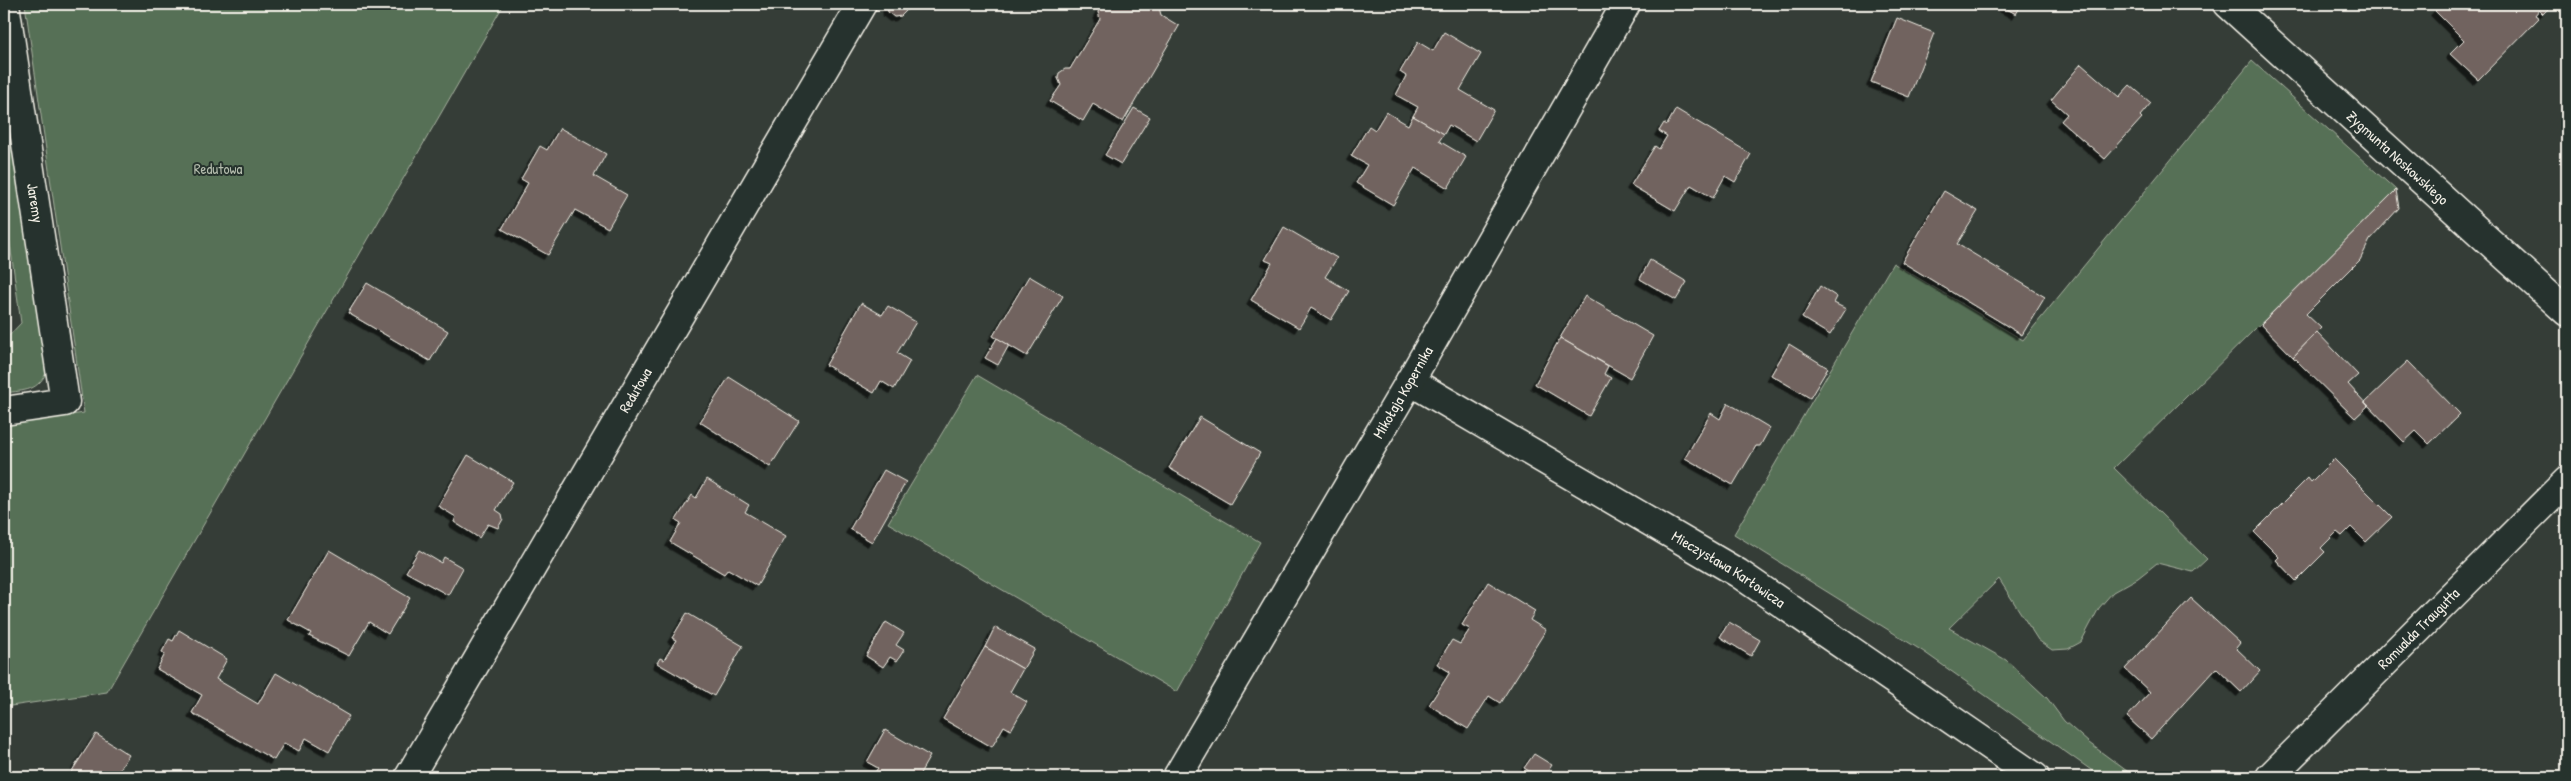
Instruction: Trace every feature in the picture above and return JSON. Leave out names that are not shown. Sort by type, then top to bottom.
[{"type":"street","name":"Jaremy","points":[[4,411],[65,402],[5,4]]},
{"type":"street","name":"Redutowa","points":[[409,777],[862,4]]},
{"type":"street","name":"Mikołaja Kopernika","points":[[1177,777],[1410,381],[1626,4]]},
{"type":"street","name":"Zygmunta Noskowskiego","points":[[2228,4],[2567,312]]},
{"type":"street","name":"Mieczysława Karłowicza","points":[[1410,381],[1738,574],[2035,777]]},
{"type":"street","name":"Romualda Traugutta","points":[[2270,777],[2567,481]]},
{"type":"green space","name":"Redutowa","points":[[25,4],[504,4],[107,692],[4,707],[4,425],[84,413]]},
{"type":"green space","points":[[2252,61],[2396,190],[2114,468],[2207,559],[2193,572],[2157,563],[2138,578],[2113,592],[2099,608],[2081,642],[2068,649],[2052,650],[2038,640],[1999,579],[1949,628],[2006,660],[2047,698],[2064,721],[2089,743],[2135,777],[2101,777],[1924,652],[1734,534],[1893,263],[2023,340]]},
{"type":"green space","points":[[7,104],[48,369],[44,377],[35,386],[25,390],[4,393],[4,341],[21,323],[4,201],[4,105]]},
{"type":"green space","points":[[977,375],[1260,542],[1177,692],[888,523]]},
{"type":"building","points":[[887,4],[906,4],[906,11],[901,16],[894,17],[888,12]]},
{"type":"building","points":[[1103,4],[1158,4],[1161,15],[1179,26],[1123,122],[1093,104],[1083,121],[1050,101],[1061,85],[1058,78],[1059,73],[1065,69],[1070,69],[1100,19],[1098,12]]},
{"type":"building","points":[[1998,4],[2022,4],[2016,14]]},
{"type":"building","points":[[2442,4],[2553,4],[2543,14],[2539,10],[2535,15],[2539,18],[2478,80],[2450,54],[2464,40],[2435,11]]},
{"type":"building","points":[[1897,18],[1934,33],[1909,97],[1871,82]]},
{"type":"building","points":[[1444,32],[1481,54],[1460,90],[1494,110],[1476,141],[1449,125],[1444,134],[1413,116],[1418,107],[1396,95],[1406,76],[1400,72],[1418,42],[1433,51]]},
{"type":"building","points":[[2081,64],[2119,97],[2130,85],[2151,103],[2140,116],[2142,118],[2105,159],[2061,121],[2067,114],[2051,100]]},
{"type":"building","points":[[1134,108],[1150,117],[1121,164],[1105,155]]},
{"type":"building","points":[[1676,109],[1751,154],[1735,182],[1725,176],[1713,198],[1691,185],[1675,211],[1631,185],[1655,146],[1659,149],[1667,136],[1659,131],[1664,123],[1667,125]]},
{"type":"building","points":[[1386,112],[1408,125],[1413,116],[1444,134],[1439,141],[1466,157],[1448,188],[1415,168],[1393,205],[1356,183],[1367,165],[1351,156],[1369,126],[1375,130]]},
{"type":"building","points":[[560,128],[606,154],[594,176],[627,195],[608,228],[575,210],[548,255],[502,229],[528,183],[521,179],[540,146],[547,150]]},
{"type":"building","points":[[2396,190],[2399,208],[2370,240],[2360,260],[2306,314],[2321,328],[2293,357],[2261,324]]},
{"type":"building","points":[[1944,191],[1978,211],[1957,244],[2045,297],[2022,335],[1902,262]]},
{"type":"building","points":[[1284,227],[1337,258],[1325,277],[1349,291],[1331,320],[1311,308],[1299,328],[1251,300],[1272,263],[1265,260]]},
{"type":"building","points":[[1650,260],[1687,282],[1676,300],[1640,279]]},
{"type":"building","points":[[1029,276],[1063,296],[1027,356],[993,336]]},
{"type":"building","points":[[367,283],[448,331],[430,361],[348,313]]},
{"type":"building","points":[[1820,286],[1837,297],[1834,303],[1846,309],[1830,335],[1802,318]]},
{"type":"building","points":[[1585,296],[1653,336],[1630,378],[1560,338]]},
{"type":"building","points":[[861,303],[882,315],[888,306],[916,322],[897,353],[910,361],[894,389],[881,381],[874,393],[826,365]]},
{"type":"building","points":[[2317,332],[2358,375],[2348,384],[2368,406],[2355,418],[2293,357]]},
{"type":"building","points":[[997,338],[1009,345],[998,365],[985,358]]},
{"type":"building","points":[[1560,338],[1608,366],[1604,374],[1611,378],[1589,416],[1535,384]]},
{"type":"building","points":[[1789,344],[1828,368],[1810,398],[1771,375]]},
{"type":"building","points":[[2408,361],[2460,414],[2429,444],[2416,431],[2404,442],[2365,402]]},
{"type":"building","points":[[729,377],[799,421],[770,467],[700,422]]},
{"type":"building","points":[[1728,403],[1770,428],[1760,446],[1756,446],[1733,485],[1685,458],[1711,413],[1720,419]]},
{"type":"building","points":[[1200,417],[1260,453],[1230,504],[1169,468]]},
{"type":"building","points":[[468,455],[513,482],[496,510],[502,514],[503,519],[498,528],[488,524],[479,538],[454,522],[456,517],[438,506]]},
{"type":"building","points":[[2334,459],[2392,517],[2366,542],[2351,527],[2342,536],[2337,532],[2321,548],[2325,552],[2296,581],[2276,560],[2279,557],[2254,532],[2308,478],[2311,482]]},
{"type":"building","points":[[884,470],[906,482],[872,542],[850,529]]},
{"type":"building","points":[[707,479],[749,505],[745,512],[786,536],[757,586],[728,569],[724,574],[670,542],[681,523],[676,520],[692,495],[696,498]]},
{"type":"building","points":[[329,550],[410,598],[388,634],[369,622],[349,656],[309,636],[311,633],[288,620]]},
{"type":"building","points":[[419,550],[441,563],[444,557],[463,568],[448,595],[406,572]]},
{"type":"building","points":[[1488,582],[1535,611],[1530,620],[1546,630],[1500,703],[1489,696],[1468,729],[1429,705],[1450,672],[1437,664],[1452,640],[1460,644],[1470,629],[1462,625]]},
{"type":"building","points":[[2191,598],[2240,643],[2236,648],[2260,671],[2241,692],[2216,668],[2151,739],[2127,717],[2150,692],[2125,669]]},
{"type":"building","points":[[687,613],[743,646],[714,696],[657,663],[660,658],[664,660],[676,640],[672,638]]},
{"type":"building","points":[[886,622],[904,633],[896,645],[904,650],[897,661],[890,657],[883,667],[866,656]]},
{"type":"building","points":[[1729,622],[1760,640],[1751,656],[1720,637]]},
{"type":"building","points":[[995,627],[1035,649],[1023,669],[985,647]]},
{"type":"building","points":[[179,630],[227,659],[216,679],[258,704],[276,673],[349,716],[329,751],[306,738],[299,751],[284,743],[274,760],[192,713],[202,695],[157,669],[165,654],[162,652],[169,639],[173,641]]},
{"type":"building","points":[[985,647],[1023,669],[1010,692],[1027,702],[1011,730],[1004,726],[992,747],[943,719]]},
{"type":"building","points":[[885,730],[930,756],[918,777],[872,777],[878,768],[867,762]]},
{"type":"building","points":[[96,734],[129,755],[115,777],[68,777]]},
{"type":"building","points":[[1534,754],[1552,765],[1544,777],[1539,777],[1524,768]]}]
